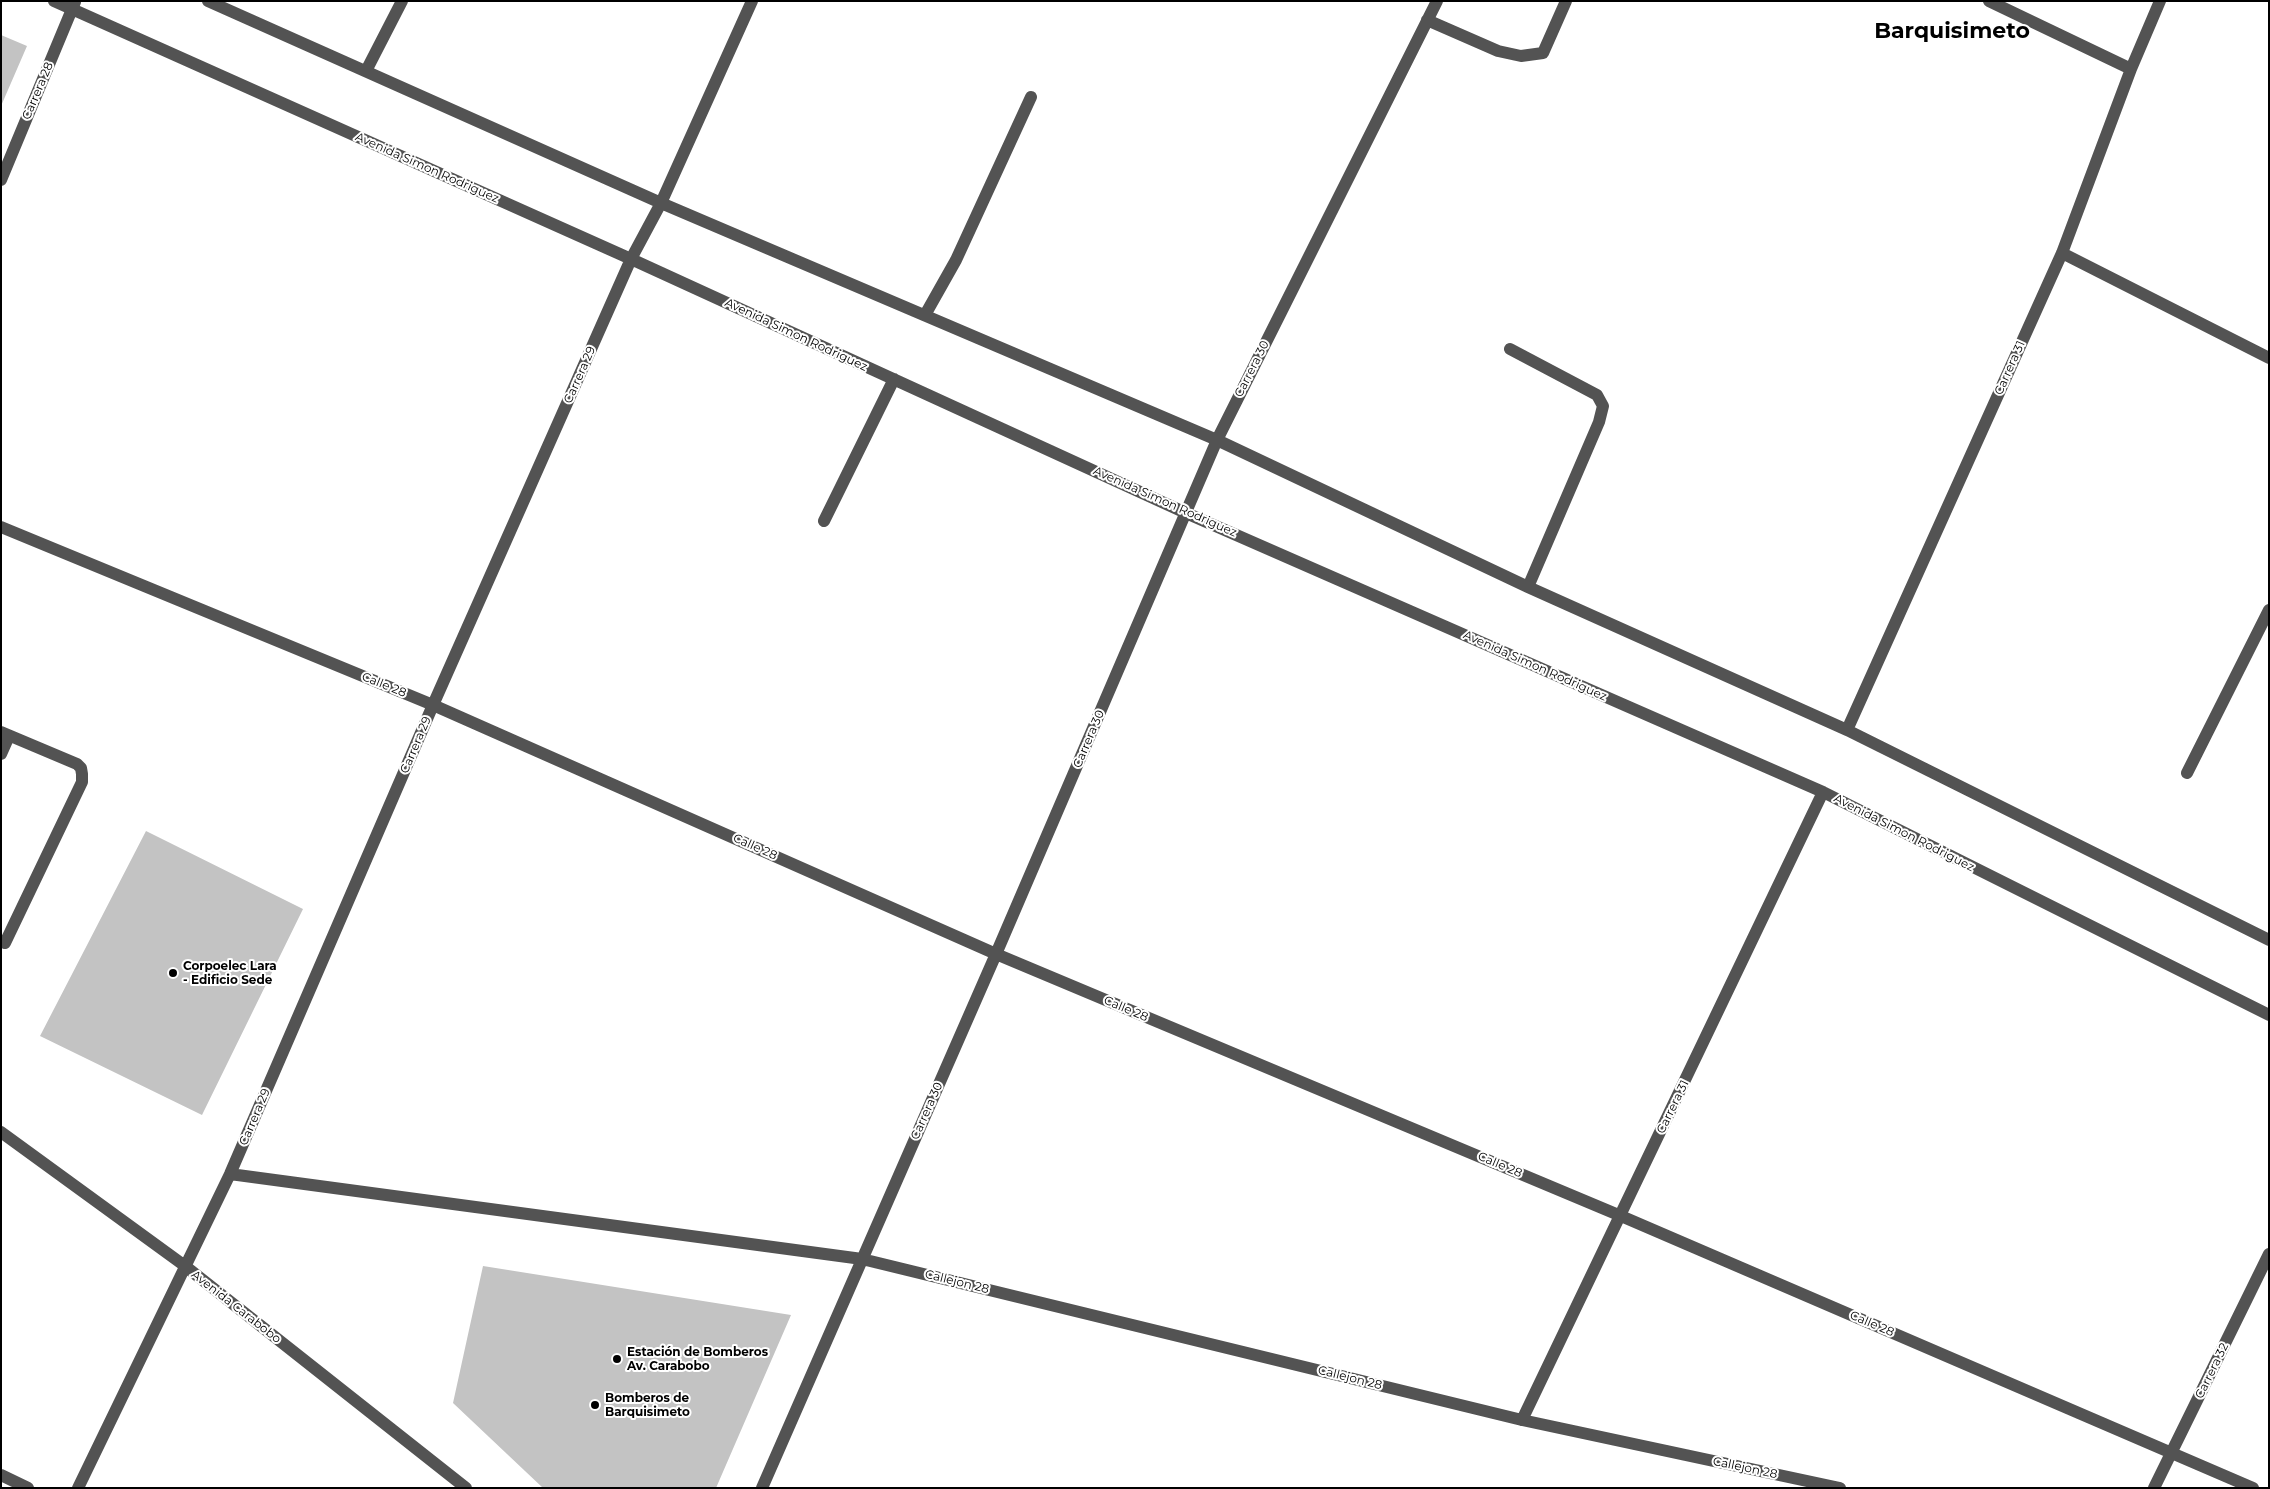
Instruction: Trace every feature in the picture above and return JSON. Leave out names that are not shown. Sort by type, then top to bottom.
[{"type":"street","name":"Avenida Simon Rodriguez","points":[[54,1],[74,5],[1186,513],[1823,792],[2269,1016]]},
{"type":"street","points":[[208,1],[661,203],[1217,440],[1528,587],[1847,730],[2269,940]]},
{"type":"street","points":[[366,71],[402,1]]},
{"type":"street","name":"Carrera 29","points":[[78,1488],[230,1174],[433,705],[631,260],[661,203],[752,1]]},
{"type":"street","name":"Carrera 30","points":[[762,1488],[996,954],[1217,440],[1437,1]]},
{"type":"street","points":[[1427,20],[1498,51],[1522,56],[1543,53],[1566,1]]},
{"type":"street","points":[[1989,1],[2131,69]]},
{"type":"street","name":"Carrera 31","points":[[1847,730],[2062,252],[2131,69],[2160,1]]},
{"type":"street","name":"Carrera 28","points":[[1,180],[74,5]]},
{"type":"street","points":[[925,315],[956,260],[1031,97]]},
{"type":"street","points":[[2062,252],[2269,358]]},
{"type":"street","points":[[1510,349],[1597,396],[1603,406],[1599,422],[1528,587]]},
{"type":"street","points":[[824,521],[894,379]]},
{"type":"street","name":"Calle 28","points":[[1,527],[433,705],[996,954],[1621,1216],[2253,1488]]},
{"type":"street","points":[[2187,773],[2269,610]]},
{"type":"street","points":[[1,754],[5,734],[77,764],[81,768],[82,782],[5,943]]},
{"type":"street","name":"Carrera 31","points":[[1522,1420],[1823,792]]},
{"type":"street","name":"Avenida Carabobo","points":[[1,1132],[185,1266],[466,1488]]},
{"type":"street","name":"Callejon 28","points":[[230,1174],[862,1259],[1522,1420],[1840,1488]]},
{"type":"street","name":"Carrera 32","points":[[2154,1488],[2269,1254]]},
{"type":"street","points":[[1,1475],[28,1488]]},
{"type":"building","points":[[1,35],[27,46],[1,106]]},
{"type":"building","name":"Corpoelec Lara - Edificio Sede","points":[[146,831],[303,909],[202,1115],[40,1036]]},
{"type":"building","name":"Estación de Bomberos Av. Carabobo","points":[[483,1266],[791,1315],[716,1488],[543,1488],[453,1403]]},
{"type":"place","name":"Corpoelec Lara - Edificio Sede","points":[[173,973]]},
{"type":"place","name":"Estación de Bomberos Av. Carabobo","points":[[617,1359]]},
{"type":"place","name":"Bomberos de Barquisimeto","points":[[595,1405]]},
{"type":"district","name":"Barquisimeto","points":[[1952,32]]}]
